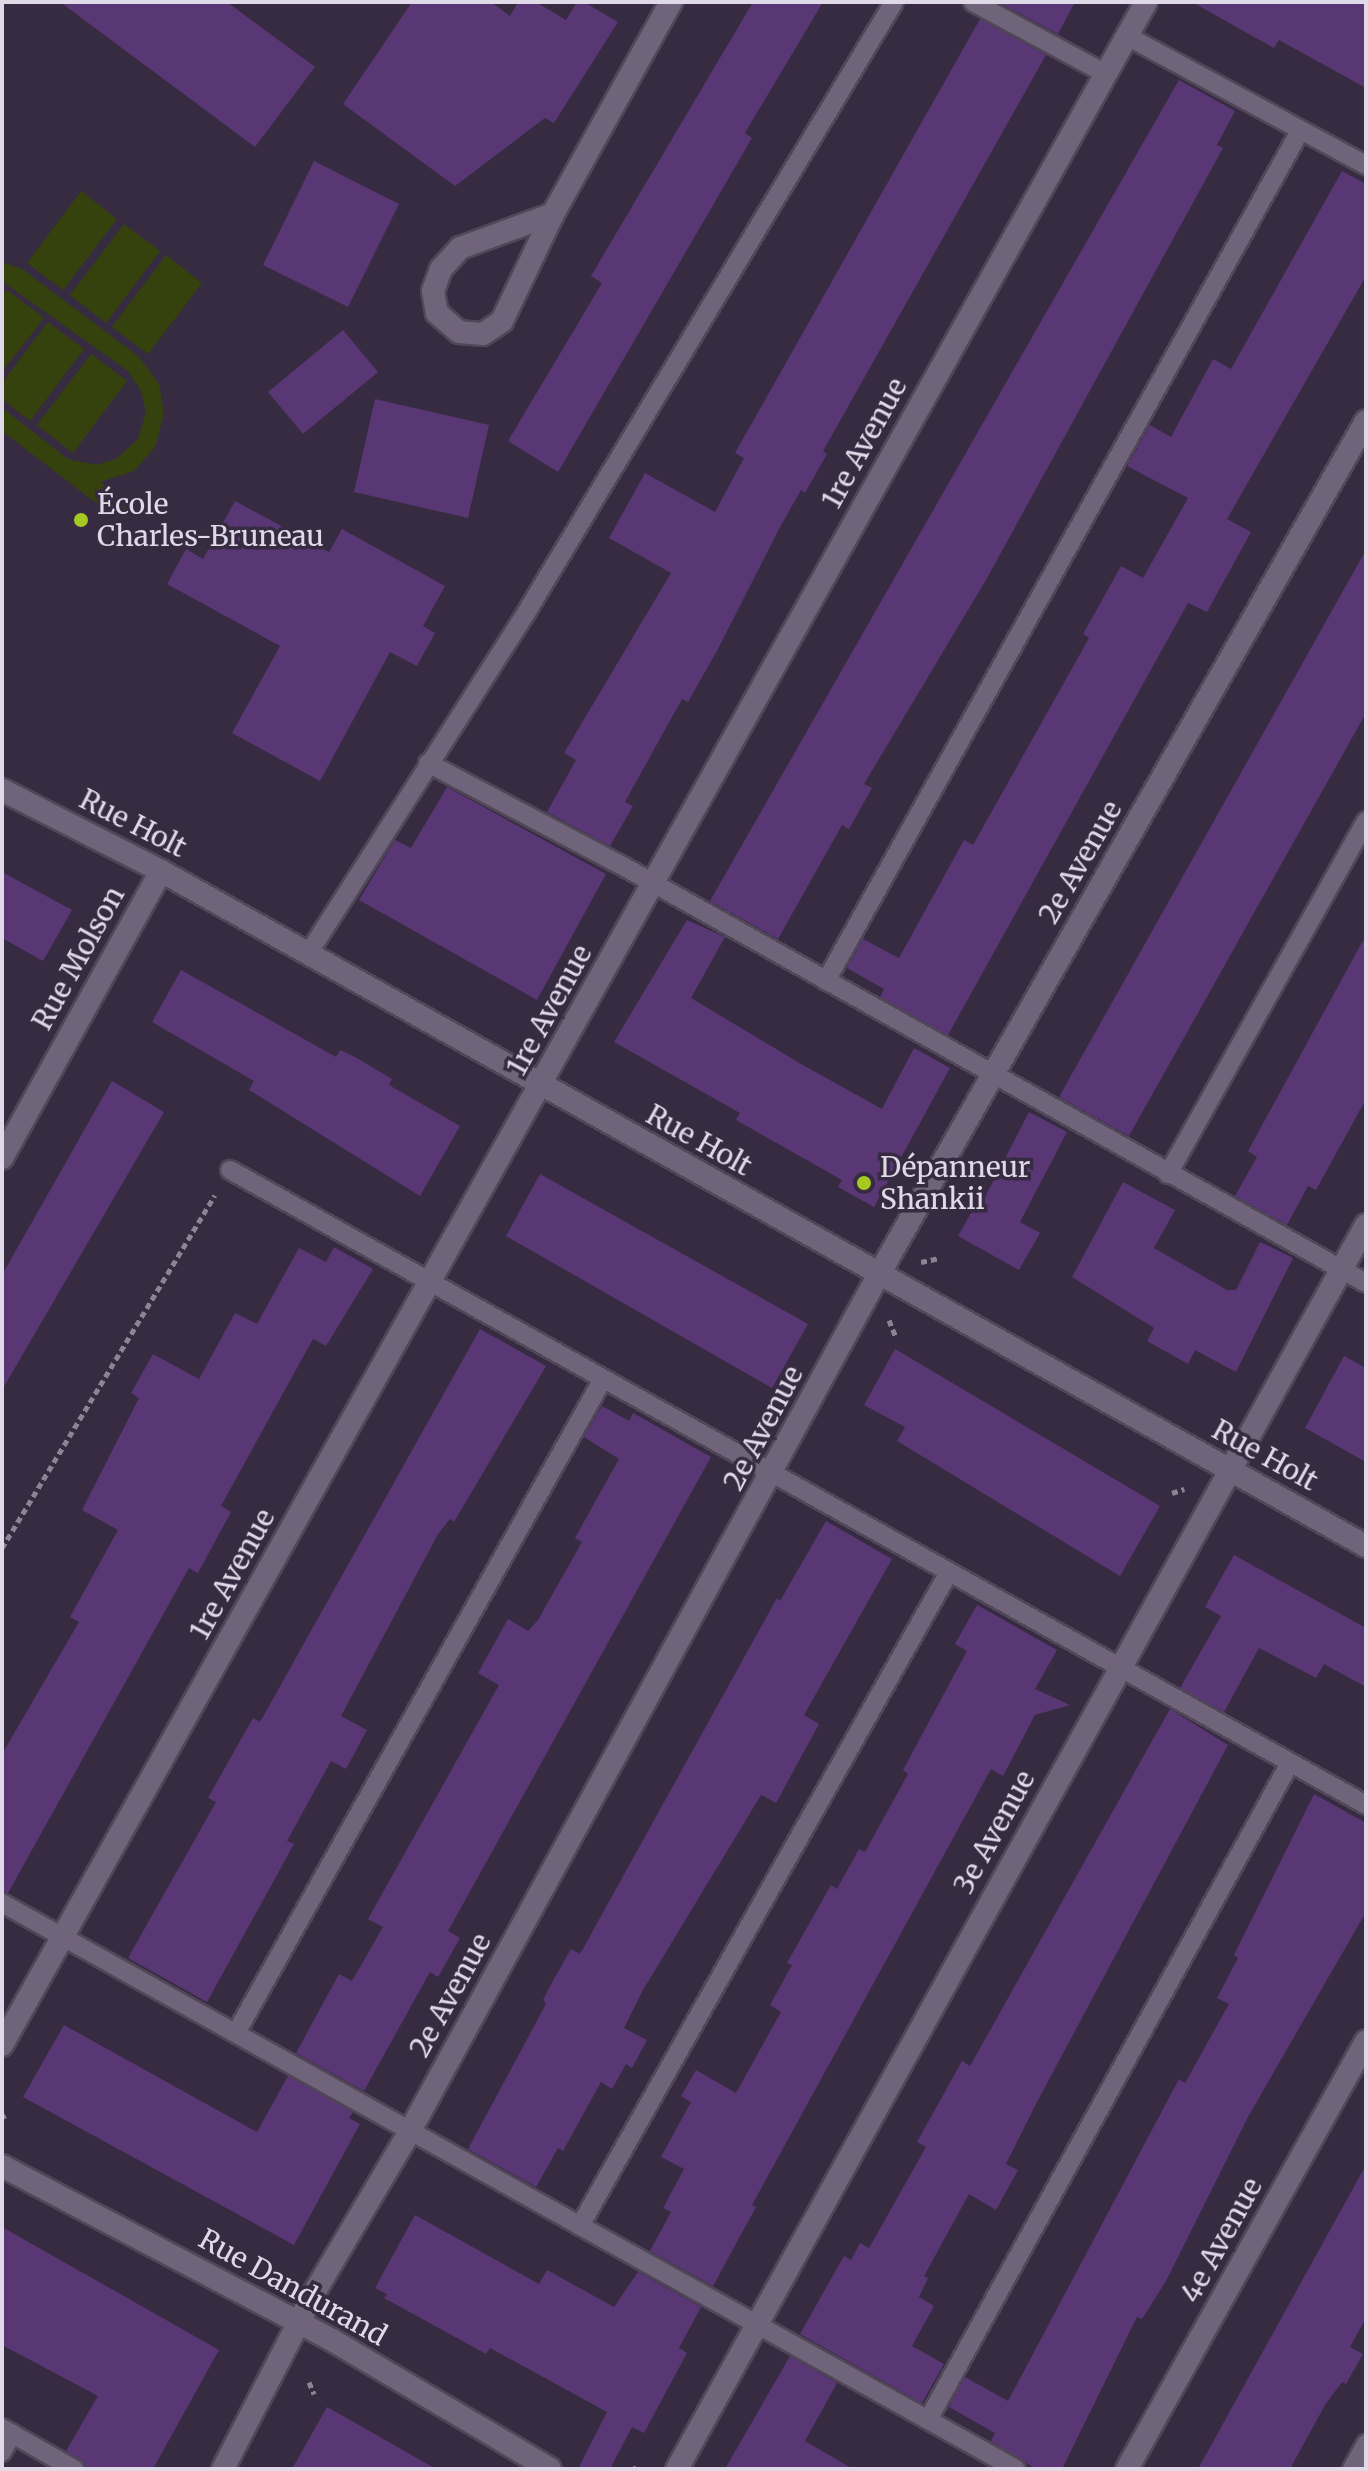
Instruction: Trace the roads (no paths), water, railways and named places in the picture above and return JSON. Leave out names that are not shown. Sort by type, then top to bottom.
[{"type":"street","points":[[553,214],[460,248],[441,269],[433,291],[437,313],[459,332],[483,334],[502,321],[553,214],[671,2]]},
{"type":"street","name":"1re Avenue","points":[[2,2045],[1146,2]]},
{"type":"street","name":"2e Avenue","points":[[223,2469],[299,2322],[410,2131],[773,1474],[878,1276],[1366,421]]},
{"type":"street","name":"Rue Holt","points":[[2,790],[161,871],[878,1276],[1366,1546]]},
{"type":"street","name":"Rue Molson","points":[[2,1158],[161,871]]},
{"type":"street","name":"3e Avenue","points":[[677,2469],[1228,1469],[1366,1225]]},
{"type":"street","name":"4e Avenue","points":[[1127,2469],[1366,2041]]},
{"type":"street","name":"Rue Dandurand","points":[[2,2166],[299,2322],[550,2469]]},
{"type":"lane","points":[[308,954],[529,608],[894,2]]},
{"type":"lane","points":[[973,2],[1106,74]]},
{"type":"lane","points":[[1127,36],[1366,165]]},
{"type":"lane","points":[[826,981],[1300,131]]},
{"type":"lane","points":[[428,763],[652,883],[1366,1283]]},
{"type":"lane","points":[[1168,1174],[1366,821]]},
{"type":"lane","points":[[230,1170],[1366,1805]]},
{"type":"lane","points":[[236,2033],[603,1379]]},
{"type":"lane","points":[[580,2226],[949,1572]]},
{"type":"lane","points":[[928,2420],[1290,1763]]},
{"type":"lane","points":[[2,1903],[1016,2469]]},
{"type":"lane","points":[[2,2452],[7,2431],[74,2469]]},
{"type":"lane","points":[[1352,2469],[1366,2444]]},
{"type":"place","name":"École Charles-Bruneau","points":[[81,520]]},
{"type":"place","name":"Dépanneur Shankii","points":[[864,1183]]}]
